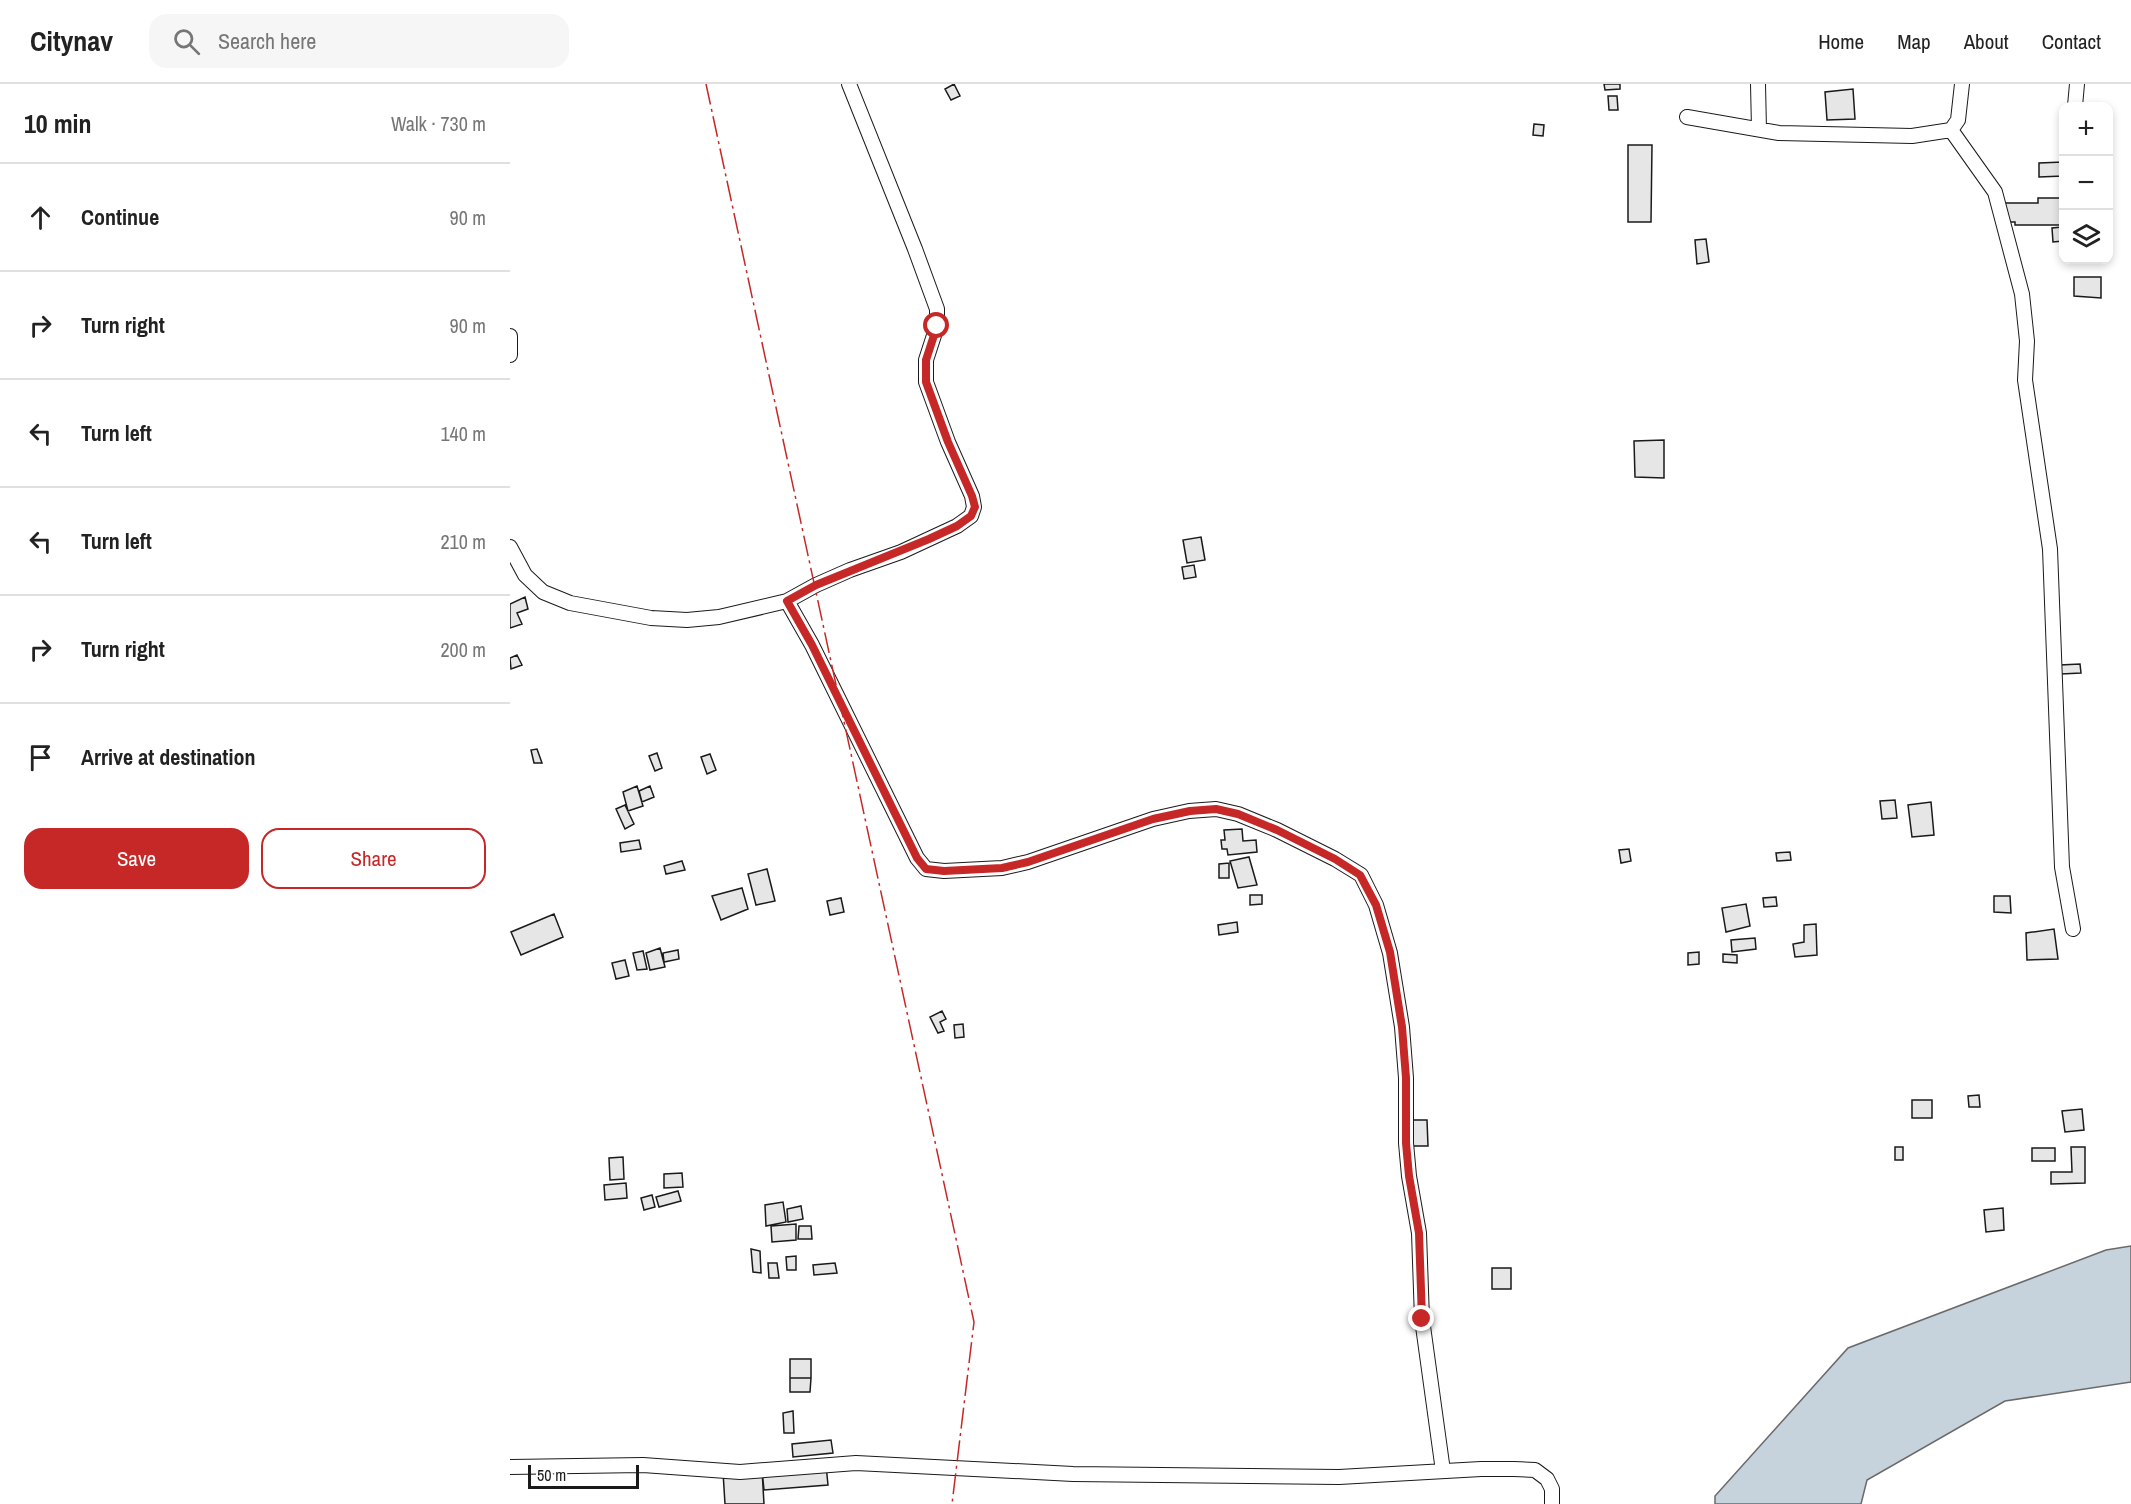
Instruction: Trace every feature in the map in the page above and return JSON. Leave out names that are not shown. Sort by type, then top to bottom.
[{"type":"street","points":[[510,548],[525,575],[543,592],[582,605],[651,618],[687,620],[719,617],[787,601],[850,570],[901,552],[957,526],[971,516],[975,507],[972,496],[948,442],[926,382],[926,360],[937,326],[937,309],[849,84]]},
{"type":"street","points":[[1758,84],[1759,129]]},
{"type":"street","points":[[1687,117],[1779,133],[1912,135],[1951,130],[1958,120],[1962,84]]},
{"type":"street","points":[[2075,102],[2077,84]]},
{"type":"street","points":[[1951,130],[1995,192],[2022,294],[2027,341],[2025,380],[2049,549],[2062,867],[2073,928]]},
{"type":"street","points":[[510,336],[510,354]]},
{"type":"street","points":[[787,601],[812,645],[917,858],[926,869],[944,871],[1002,868],[1028,862],[1153,819],[1190,811],[1216,809],[1238,814],[1277,830],[1335,859],[1360,875],[1376,905],[1390,952],[1402,1027],[1406,1078],[1406,1143],[1419,1233],[1422,1319],[1443,1471]]},
{"type":"street","points":[[510,1467],[643,1466],[740,1472],[856,1463],[1073,1474],[1339,1477],[1482,1469],[1535,1470],[1547,1479],[1552,1489],[1552,1504]]},
{"type":"shaded area","points":[[2131,1246],[2131,1382],[2005,1401],[1867,1480],[1861,1504],[1715,1504],[1715,1496],[1848,1348],[2106,1250]]},
{"type":"building","points":[[954,84],[960,96],[951,100],[945,89]]},
{"type":"building","points":[[1604,84],[1620,84],[1620,89],[1605,90]]},
{"type":"building","points":[[1853,89],[1855,119],[1827,120],[1825,92]]},
{"type":"building","points":[[1608,96],[1617,96],[1618,110],[1609,110]]},
{"type":"building","points":[[1534,124],[1544,125],[1543,136],[1533,135]]},
{"type":"building","points":[[1628,145],[1652,145],[1651,222],[1628,222]]},
{"type":"building","points":[[2059,162],[2059,176],[2039,177],[2039,163]]},
{"type":"building","points":[[2038,198],[2059,198],[2059,225],[2015,225],[2015,222],[2005,222],[2005,203],[2038,203]]},
{"type":"building","points":[[2059,227],[2059,241],[2053,242],[2052,228]]},
{"type":"building","points":[[1706,239],[1709,262],[1697,264],[1695,240]]},
{"type":"building","points":[[2074,277],[2101,277],[2101,298],[2074,296]]},
{"type":"building","points":[[1664,440],[1664,478],[1635,477],[1634,441]]},
{"type":"building","points":[[1201,537],[1205,560],[1187,563],[1183,540]]},
{"type":"building","points":[[1194,565],[1196,577],[1184,579],[1182,567]]},
{"type":"building","points":[[525,597],[528,609],[517,613],[522,624],[510,628],[510,604]]},
{"type":"building","points":[[517,655],[522,665],[511,669],[510,658]]},
{"type":"building","points":[[2080,664],[2081,673],[2061,674],[2060,665]]},
{"type":"building","points":[[537,749],[542,763],[534,763],[531,750]]},
{"type":"building","points":[[657,753],[662,768],[655,771],[649,756]]},
{"type":"building","points":[[710,754],[716,770],[707,774],[701,757]]},
{"type":"building","points":[[637,786],[643,806],[628,811],[623,792]]},
{"type":"building","points":[[650,786],[654,797],[642,802],[639,791]]},
{"type":"building","points":[[1895,800],[1897,818],[1882,819],[1880,801]]},
{"type":"building","points":[[1931,802],[1934,835],[1912,837],[1908,805]]},
{"type":"building","points":[[625,805],[634,824],[625,829],[616,809]]},
{"type":"building","points":[[1242,829],[1243,841],[1256,840],[1257,852],[1228,855],[1227,849],[1222,849],[1221,840],[1225,840],[1224,830]]},
{"type":"building","points":[[639,840],[641,849],[621,852],[620,843]]},
{"type":"building","points":[[1629,849],[1631,861],[1621,863],[1619,850]]},
{"type":"building","points":[[1790,852],[1791,860],[1777,861],[1776,853]]},
{"type":"building","points":[[1249,857],[1257,885],[1238,888],[1230,861]]},
{"type":"building","points":[[682,861],[685,870],[666,874],[664,866]]},
{"type":"building","points":[[1229,863],[1229,878],[1219,878],[1219,864]]},
{"type":"building","points":[[767,869],[775,901],[756,905],[748,874]]},
{"type":"building","points":[[742,888],[748,909],[721,920],[712,896]]},
{"type":"building","points":[[1250,895],[1262,895],[1262,904],[1250,905]]},
{"type":"building","points":[[1994,896],[2010,896],[2011,913],[1994,912]]},
{"type":"building","points":[[1776,897],[1777,906],[1764,907],[1763,898]]},
{"type":"building","points":[[841,898],[844,912],[830,915],[827,901]]},
{"type":"building","points":[[1746,904],[1750,926],[1726,932],[1722,908]]},
{"type":"building","points":[[554,914],[563,937],[521,955],[511,932]]},
{"type":"building","points":[[1237,922],[1238,932],[1219,935],[1218,925]]},
{"type":"building","points":[[1816,924],[1817,955],[1795,957],[1793,944],[1804,942],[1804,925]]},
{"type":"building","points":[[2054,929],[2058,959],[2027,960],[2026,933]]},
{"type":"building","points":[[1755,938],[1756,949],[1732,952],[1731,940]]},
{"type":"building","points":[[660,948],[665,967],[650,970],[646,953]]},
{"type":"building","points":[[678,950],[679,959],[664,962],[663,953]]},
{"type":"building","points":[[643,951],[647,969],[637,970],[633,953]]},
{"type":"building","points":[[1699,952],[1699,964],[1688,965],[1688,953]]},
{"type":"building","points":[[1723,954],[1737,955],[1737,963],[1723,962]]},
{"type":"building","points":[[625,960],[629,976],[616,979],[612,963]]},
{"type":"building","points":[[942,1011],[946,1019],[940,1022],[944,1031],[938,1033],[930,1017]]},
{"type":"building","points":[[963,1024],[964,1037],[955,1038],[954,1025]]},
{"type":"building","points":[[1979,1095],[1980,1107],[1969,1107],[1968,1096]]},
{"type":"building","points":[[1912,1100],[1932,1100],[1932,1118],[1912,1118]]},
{"type":"building","points":[[2082,1109],[2084,1130],[2065,1132],[2062,1111]]},
{"type":"building","points":[[1412,1120],[1427,1120],[1428,1146],[1412,1146]]},
{"type":"building","points":[[1895,1147],[1903,1147],[1903,1160],[1895,1160]]},
{"type":"building","points":[[2071,1147],[2085,1147],[2085,1183],[2051,1184],[2051,1172],[2072,1172]]},
{"type":"building","points":[[2032,1148],[2055,1148],[2055,1161],[2032,1161]]},
{"type":"building","points":[[623,1157],[624,1179],[610,1180],[609,1158]]},
{"type":"building","points":[[682,1173],[683,1187],[664,1188],[664,1174]]},
{"type":"building","points":[[626,1183],[627,1198],[605,1200],[604,1185]]},
{"type":"building","points":[[678,1191],[681,1201],[659,1207],[656,1197]]},
{"type":"building","points":[[652,1195],[655,1207],[644,1210],[641,1198]]},
{"type":"building","points":[[783,1202],[786,1222],[766,1226],[765,1205]]},
{"type":"building","points":[[801,1206],[803,1219],[788,1222],[787,1209]]},
{"type":"building","points":[[2003,1208],[2004,1230],[1986,1232],[1984,1210]]},
{"type":"building","points":[[796,1224],[796,1240],[772,1242],[771,1226]]},
{"type":"building","points":[[799,1226],[811,1226],[812,1239],[798,1239]]},
{"type":"building","points":[[751,1249],[760,1251],[761,1273],[753,1272]]},
{"type":"building","points":[[796,1256],[796,1270],[787,1270],[786,1257]]},
{"type":"building","points":[[768,1263],[777,1263],[779,1278],[769,1278]]},
{"type":"building","points":[[835,1263],[837,1273],[814,1275],[813,1265]]},
{"type":"building","points":[[1492,1268],[1511,1268],[1511,1289],[1492,1289]]},
{"type":"building","points":[[790,1359],[811,1359],[811,1378],[790,1378]]},
{"type":"building","points":[[790,1378],[811,1378],[810,1392],[790,1392]]},
{"type":"building","points":[[793,1411],[794,1433],[784,1433],[783,1413]]},
{"type":"building","points":[[831,1440],[833,1453],[793,1457],[792,1444]]},
{"type":"building","points":[[826,1465],[828,1485],[764,1490],[762,1470]]},
{"type":"building","points":[[762,1470],[764,1504],[725,1504],[723,1472]]},
{"type":"power","points":[[706,84],[974,1322],[952,1504]]},
{"type":"route","points":[[937,326],[926,360],[926,382],[948,442],[972,496],[975,507],[971,516],[957,526],[901,552],[850,570],[787,601],[812,645],[917,858],[926,869],[944,871],[1002,868],[1028,862],[1153,819],[1190,811],[1216,809],[1238,814],[1277,830],[1335,859],[1360,875],[1376,905],[1390,952],[1402,1027],[1406,1078],[1406,1143],[1419,1233],[1422,1319]]}]
